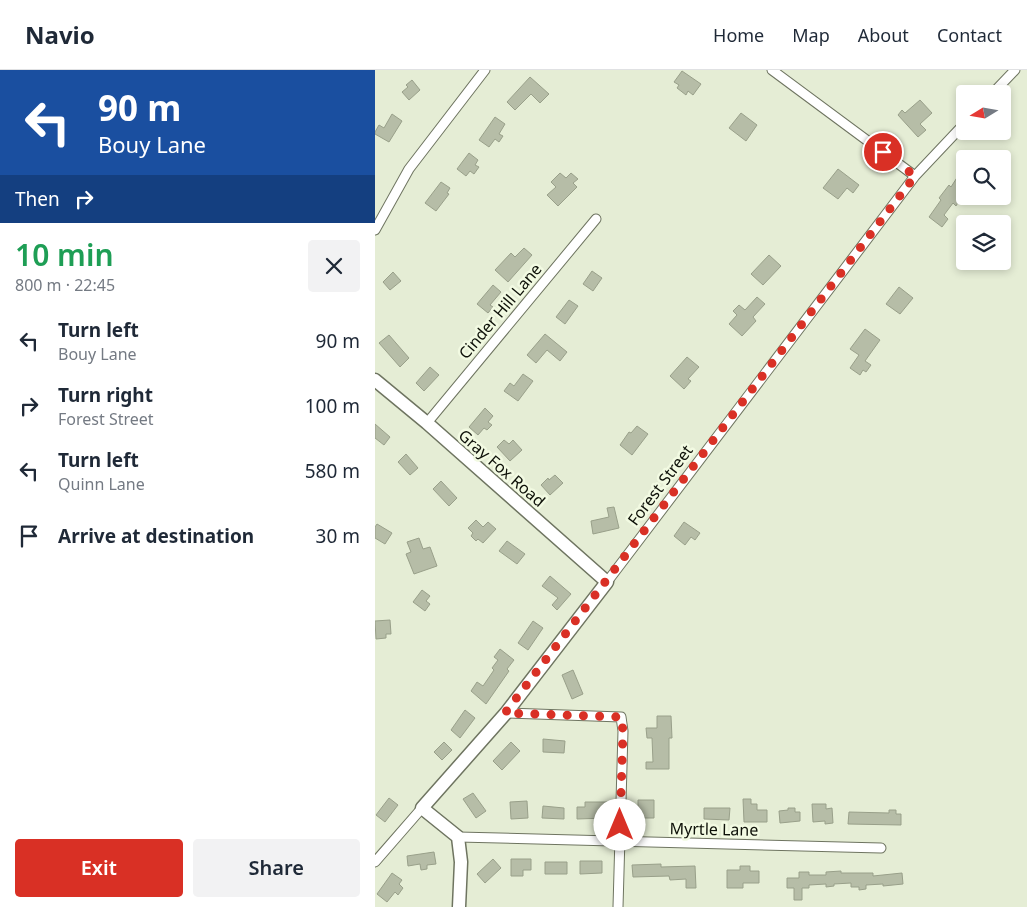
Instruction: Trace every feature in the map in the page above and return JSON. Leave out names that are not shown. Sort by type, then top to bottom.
[{"type":"street","points":[[375,230],[409,169],[485,70]]},
{"type":"street","points":[[772,70],[915,176]]},
{"type":"street","points":[[1001,85],[1015,70]]},
{"type":"street","name":"Forest Street","points":[[375,862],[505,713],[607,582],[915,176],[956,133]]},
{"type":"street","name":"Cinder Hill Lane","points":[[427,423],[596,219]]},
{"type":"street","name":"Gray Fox Road","points":[[375,380],[427,423],[607,582]]},
{"type":"street","points":[[505,713],[621,717],[623,731],[618,907]]},
{"type":"street","points":[[422,808],[458,837],[461,862],[459,907]]},
{"type":"street","name":"Myrtle Lane","points":[[458,837],[881,848]]},
{"type":"building","points":[[682,71],[701,84],[693,95],[688,91],[686,95],[677,88],[679,85],[674,82]]},
{"type":"building","points":[[530,77],[549,94],[540,103],[531,94],[515,110],[507,102]]},
{"type":"building","points":[[412,80],[420,90],[409,100],[402,92]]},
{"type":"building","points":[[920,100],[932,113],[920,124],[926,130],[918,137],[898,115],[902,110],[905,113]]},
{"type":"building","points":[[741,113],[757,125],[746,141],[729,128]]},
{"type":"building","points":[[392,114],[402,121],[389,142],[375,134],[375,132],[379,125],[384,128]]},
{"type":"building","points":[[495,117],[505,124],[499,134],[503,136],[499,142],[495,139],[489,147],[479,140]]},
{"type":"building","points":[[469,153],[478,160],[475,165],[479,167],[474,174],[470,171],[466,176],[457,169]]},
{"type":"building","points":[[838,169],[859,185],[853,193],[847,188],[838,199],[823,188]]},
{"type":"building","points":[[560,173],[566,178],[571,173],[578,179],[573,183],[577,187],[558,206],[547,195],[556,187],[551,182]]},
{"type":"building","points":[[956,179],[957,205],[956,206],[953,203],[944,215],[948,219],[942,227],[929,217],[941,200],[939,198],[949,185],[951,187]]},
{"type":"building","points":[[441,182],[450,188],[447,193],[449,194],[436,211],[425,203]]},
{"type":"building","points":[[524,248],[532,255],[508,282],[495,270],[511,253],[515,257]]},
{"type":"building","points":[[769,255],[781,266],[763,285],[751,274]]},
{"type":"building","points":[[592,271],[602,278],[593,291],[583,284]]},
{"type":"building","points":[[393,272],[401,281],[390,290],[383,282]]},
{"type":"building","points":[[493,285],[501,292],[490,305],[493,307],[488,313],[477,304]]},
{"type":"building","points":[[899,287],[913,298],[900,314],[886,304]]},
{"type":"building","points":[[757,297],[765,304],[753,317],[756,321],[742,336],[729,324],[737,315],[733,311],[739,305],[745,310]]},
{"type":"building","points":[[569,300],[578,306],[565,324],[556,317]]},
{"type":"building","points":[[865,329],[880,340],[865,361],[871,365],[866,372],[863,370],[860,375],[850,368],[859,355],[850,349]]},
{"type":"building","points":[[545,334],[567,352],[560,361],[547,350],[536,363],[527,355]]},
{"type":"building","points":[[389,335],[409,358],[400,367],[379,343]]},
{"type":"building","points":[[687,357],[699,367],[688,379],[691,381],[684,389],[670,376]]},
{"type":"building","points":[[430,367],[439,375],[424,391],[416,383]]},
{"type":"building","points":[[523,374],[533,381],[518,401],[504,391],[510,383],[514,386]]},
{"type":"building","points":[[485,408],[493,416],[488,422],[492,425],[487,430],[484,428],[478,435],[469,427]]},
{"type":"building","points":[[375,424],[390,437],[384,445],[375,438]]},
{"type":"building","points":[[637,426],[648,434],[632,455],[620,445],[629,432],[631,433]]},
{"type":"building","points":[[504,440],[509,444],[513,440],[522,450],[510,461],[497,447]]},
{"type":"building","points":[[406,454],[418,468],[410,475],[398,462]]},
{"type":"building","points":[[555,475],[563,483],[550,495],[541,485],[548,478],[549,480]]},
{"type":"building","points":[[441,481],[457,498],[449,506],[433,489]]},
{"type":"building","points":[[614,507],[619,528],[593,534],[591,521],[609,517],[607,508]]},
{"type":"building","points":[[476,520],[483,527],[488,522],[496,529],[483,543],[478,539],[476,541],[471,536],[473,533],[468,528]]},
{"type":"building","points":[[684,522],[700,533],[695,540],[691,537],[685,545],[674,536]]},
{"type":"building","points":[[377,524],[392,533],[385,544],[375,538],[375,527]]},
{"type":"building","points":[[419,538],[423,549],[430,547],[437,566],[414,574],[406,554],[411,552],[407,542]]},
{"type":"building","points":[[507,541],[525,554],[517,564],[499,551]]},
{"type":"building","points":[[550,576],[571,594],[557,610],[552,605],[558,598],[542,586]]},
{"type":"building","points":[[422,590],[430,596],[426,601],[430,604],[425,611],[413,602]]},
{"type":"building","points":[[390,620],[391,634],[386,634],[386,638],[376,639],[375,621]]},
{"type":"building","points":[[533,621],[543,628],[528,650],[518,643]]},
{"type":"building","points":[[500,649],[514,660],[507,669],[509,671],[486,704],[471,691],[477,682],[483,686],[494,670],[492,668],[498,660],[494,657]]},
{"type":"building","points":[[573,670],[583,694],[572,699],[562,675]]},
{"type":"building","points":[[465,710],[475,718],[460,738],[451,730]]},
{"type":"building","points":[[657,716],[671,716],[672,738],[669,738],[669,769],[646,769],[646,762],[653,762],[652,738],[647,738],[646,728],[657,728]]},
{"type":"building","points":[[543,739],[565,741],[564,753],[543,752]]},
{"type":"building","points":[[444,742],[452,750],[442,760],[434,752]]},
{"type":"building","points":[[511,742],[520,751],[502,770],[493,761]]},
{"type":"building","points":[[473,793],[486,811],[476,818],[463,799]]},
{"type":"building","points":[[389,798],[398,805],[385,822],[376,815]]},
{"type":"building","points":[[743,799],[751,799],[751,804],[757,804],[757,810],[767,810],[767,822],[744,822]]},
{"type":"building","points":[[638,800],[654,800],[654,818],[638,818]]},
{"type":"building","points":[[527,801],[528,818],[511,819],[510,802]]},
{"type":"building","points":[[585,802],[607,802],[607,818],[577,819],[577,807],[585,807]]},
{"type":"building","points":[[812,804],[826,804],[826,809],[832,808],[833,823],[825,824],[825,821],[813,822]]},
{"type":"building","points":[[543,806],[564,808],[564,819],[542,818]]},
{"type":"building","points":[[704,808],[730,808],[729,820],[704,819]]},
{"type":"building","points":[[788,808],[795,808],[795,812],[800,812],[800,821],[780,823],[779,811],[788,810]]},
{"type":"building","points":[[889,810],[896,810],[896,814],[901,814],[901,825],[848,824],[849,812],[889,813]]},
{"type":"building","points":[[434,852],[436,864],[427,865],[427,869],[421,870],[420,864],[408,866],[407,856]]},
{"type":"building","points":[[493,859],[501,868],[485,883],[477,874]]},
{"type":"building","points":[[511,859],[531,859],[531,870],[523,870],[523,876],[511,876]]},
{"type":"building","points":[[580,861],[602,861],[602,873],[580,874]]},
{"type":"building","points":[[545,862],[567,862],[567,874],[545,874]]},
{"type":"building","points":[[661,864],[661,867],[695,866],[696,888],[686,888],[686,879],[670,880],[669,876],[633,877],[632,865]]},
{"type":"building","points":[[740,866],[750,866],[750,871],[759,871],[759,883],[743,883],[743,888],[727,888],[727,870],[740,870]]},
{"type":"building","points":[[841,871],[841,873],[873,873],[873,876],[902,873],[903,884],[866,885],[866,889],[859,890],[859,887],[851,887],[851,883],[834,884],[834,886],[826,887],[826,884],[809,885],[809,888],[802,888],[802,900],[794,900],[794,888],[787,888],[787,878],[799,878],[799,872],[809,872],[809,875],[826,875],[826,872]]},
{"type":"building","points":[[392,873],[402,880],[399,884],[403,888],[398,895],[395,892],[387,902],[377,894]]},
{"type":"route","points":[[620,825],[623,731],[621,717],[505,713],[915,176],[883,152]]}]
